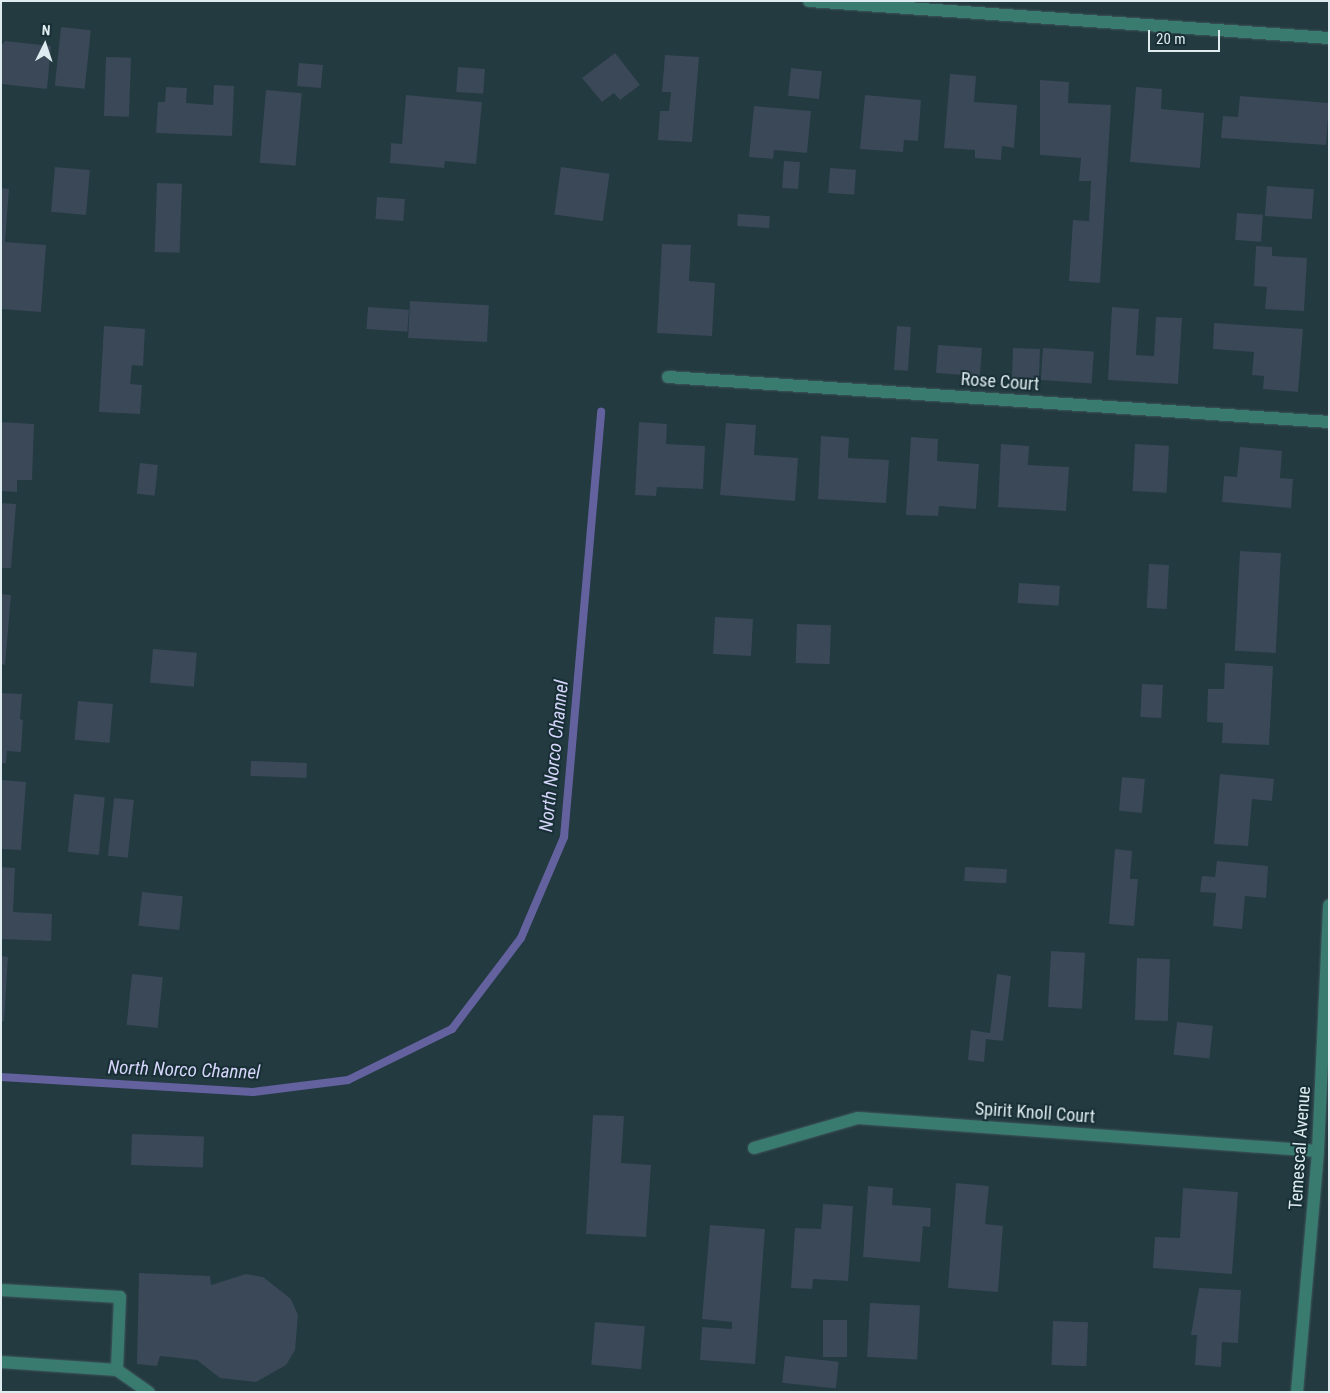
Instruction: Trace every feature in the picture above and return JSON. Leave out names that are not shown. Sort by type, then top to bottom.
[{"type":"street","points":[[809,1],[946,5],[1329,38]]},
{"type":"street","name":"Rose Court","points":[[668,377],[1329,422]]},
{"type":"street","name":"Temescal Avenue","points":[[1298,1392],[1318,1151],[1329,905]]},
{"type":"street","name":"Spirit Knoll Court","points":[[754,1148],[858,1118],[1318,1151]]},
{"type":"street","points":[[1,1290],[120,1297],[118,1370]]},
{"type":"street","points":[[1,1362],[118,1370],[149,1392]]},
{"type":"building","points":[[61,27],[91,30],[85,89],[55,86]]},
{"type":"building","points":[[5,41],[51,46],[47,89],[1,84],[1,46]]},
{"type":"building","points":[[615,53],[640,85],[620,100],[614,93],[602,102],[582,78]]},
{"type":"building","points":[[665,55],[699,57],[692,142],[658,140],[660,111],[669,111],[671,92],[662,92]]},
{"type":"building","points":[[106,57],[131,58],[129,117],[104,116]]},
{"type":"building","points":[[299,63],[323,65],[321,88],[297,86]]},
{"type":"building","points":[[458,67],[485,69],[483,94],[456,92]]},
{"type":"building","points":[[791,68],[822,71],[819,99],[788,96]]},
{"type":"building","points":[[950,74],[976,76],[974,102],[1017,105],[1014,148],[1002,146],[1001,160],[975,158],[975,150],[944,148]]},
{"type":"building","points":[[1040,80],[1069,82],[1068,103],[1111,105],[1100,283],[1069,281],[1073,220],[1089,221],[1091,181],[1079,181],[1081,158],[1040,155]]},
{"type":"building","points":[[214,85],[234,86],[232,136],[156,133],[158,102],[165,102],[166,87],[187,88],[186,103],[213,105]]},
{"type":"building","points":[[1136,87],[1162,89],[1161,109],[1204,113],[1200,168],[1130,162]]},
{"type":"building","points":[[266,90],[302,93],[296,166],[260,163]]},
{"type":"building","points":[[406,95],[482,102],[476,164],[445,161],[444,168],[390,163],[391,143],[402,144]]},
{"type":"building","points":[[865,95],[921,100],[918,141],[904,140],[903,152],[860,149]]},
{"type":"building","points":[[1240,96],[1329,103],[1326,145],[1221,138],[1223,116],[1238,117]]},
{"type":"building","points":[[754,106],[811,111],[807,153],[774,150],[773,159],[749,157]]},
{"type":"building","points":[[784,161],[800,162],[798,189],[782,188]]},
{"type":"building","points":[[55,167],[90,170],[86,215],[51,212]]},
{"type":"building","points":[[561,167],[610,174],[603,221],[554,215]]},
{"type":"building","points":[[830,168],[856,170],[854,195],[828,193]]},
{"type":"building","points":[[157,183],[182,184],[180,253],[155,252]]},
{"type":"building","points":[[1267,186],[1314,189],[1312,219],[1265,216]]},
{"type":"building","points":[[1,188],[9,189],[5,242],[46,245],[41,312],[1,309]]},
{"type":"building","points":[[377,197],[405,199],[403,221],[375,219]]},
{"type":"building","points":[[1237,213],[1263,215],[1261,242],[1235,240]]},
{"type":"building","points":[[738,214],[770,216],[769,228],[737,226]]},
{"type":"building","points":[[662,244],[691,245],[689,281],[715,283],[712,336],[657,333]]},
{"type":"building","points":[[1256,246],[1272,247],[1272,256],[1307,258],[1304,311],[1265,309],[1267,287],[1254,286]]},
{"type":"building","points":[[410,301],[489,305],[487,342],[408,338]]},
{"type":"building","points":[[368,307],[409,310],[407,332],[366,329]]},
{"type":"building","points":[[1112,307],[1139,309],[1136,355],[1154,356],[1156,317],[1182,318],[1178,384],[1108,380]]},
{"type":"building","points":[[1214,323],[1303,329],[1298,392],[1263,389],[1264,376],[1252,375],[1254,352],[1213,349]]},
{"type":"building","points":[[104,326],[145,329],[143,366],[132,365],[130,384],[142,385],[140,414],[99,412]]},
{"type":"building","points":[[897,326],[911,327],[908,371],[894,370]]},
{"type":"building","points":[[938,345],[982,348],[980,376],[936,373]]},
{"type":"building","points":[[1013,348],[1040,349],[1039,380],[1012,379]]},
{"type":"building","points":[[1043,348],[1094,352],[1092,383],[1041,380]]},
{"type":"building","points":[[1,422],[34,424],[32,480],[17,480],[17,492],[1,491]]},
{"type":"building","points":[[639,422],[667,424],[666,444],[705,446],[703,489],[657,487],[656,496],[635,495]]},
{"type":"building","points":[[726,423],[756,425],[754,455],[798,458],[795,501],[720,495]]},
{"type":"building","points":[[821,436],[849,438],[848,458],[889,460],[886,503],[818,499]]},
{"type":"building","points":[[911,437],[938,439],[937,461],[979,464],[976,509],[939,506],[938,516],[906,515]]},
{"type":"building","points":[[1001,444],[1029,446],[1028,465],[1069,467],[1066,511],[998,507]]},
{"type":"building","points":[[1135,444],[1169,446],[1166,493],[1133,491]]},
{"type":"building","points":[[1240,447],[1282,451],[1280,478],[1293,479],[1291,508],[1222,502],[1224,476],[1237,477]]},
{"type":"building","points":[[140,463],[158,465],[155,496],[137,494]]},
{"type":"building","points":[[1,503],[16,504],[11,568],[1,568]]},
{"type":"building","points":[[1240,551],[1281,553],[1276,653],[1235,651]]},
{"type":"building","points":[[1149,564],[1169,565],[1167,609],[1147,608]]},
{"type":"building","points":[[1019,583],[1060,586],[1059,606],[1018,603]]},
{"type":"building","points":[[1,594],[11,595],[5,665],[1,664]]},
{"type":"building","points":[[715,617],[753,619],[751,656],[713,654]]},
{"type":"building","points":[[797,624],[831,625],[830,664],[796,663]]},
{"type":"building","points":[[153,649],[197,653],[194,687],[150,683]]},
{"type":"building","points":[[1225,663],[1273,666],[1269,745],[1222,743],[1223,723],[1207,722],[1208,689],[1224,689]]},
{"type":"building","points":[[1142,684],[1163,685],[1161,718],[1140,717]]},
{"type":"building","points":[[1,693],[22,694],[20,719],[23,720],[21,752],[7,751],[6,763],[1,763]]},
{"type":"building","points":[[78,701],[113,704],[109,743],[75,740]]},
{"type":"building","points":[[251,761],[307,763],[306,778],[250,776]]},
{"type":"building","points":[[1220,774],[1274,779],[1272,801],[1252,799],[1248,846],[1214,844]]},
{"type":"building","points":[[1122,777],[1145,779],[1142,813],[1119,811]]},
{"type":"building","points":[[1,780],[26,782],[21,850],[1,849]]},
{"type":"building","points":[[74,794],[105,797],[99,855],[68,852]]},
{"type":"building","points":[[114,798],[134,800],[128,858],[108,856]]},
{"type":"building","points":[[1115,849],[1132,851],[1130,879],[1138,879],[1134,926],[1109,924]]},
{"type":"building","points":[[1217,861],[1268,866],[1266,898],[1245,896],[1242,929],[1213,926],[1216,893],[1200,892],[1202,876],[1215,877]]},
{"type":"building","points":[[1,867],[15,868],[13,912],[52,914],[51,941],[1,939]]},
{"type":"building","points":[[965,867],[1007,869],[1006,883],[964,881]]},
{"type":"building","points":[[142,892],[183,896],[179,930],[138,926]]},
{"type":"building","points":[[1051,951],[1085,953],[1082,1009],[1048,1007]]},
{"type":"building","points":[[1,956],[8,957],[4,1021],[1,1021]]},
{"type":"building","points":[[1137,958],[1170,959],[1168,1021],[1135,1020]]},
{"type":"building","points":[[132,974],[163,977],[157,1028],[127,1025]]},
{"type":"building","points":[[997,974],[1011,976],[1003,1041],[986,1039],[984,1062],[968,1060],[971,1030],[990,1033]]},
{"type":"building","points":[[1177,1022],[1213,1026],[1209,1059],[1174,1055]]},
{"type":"building","points":[[593,1115],[624,1116],[621,1163],[651,1165],[646,1237],[586,1234]]},
{"type":"building","points":[[132,1134],[204,1137],[203,1167],[131,1165]]},
{"type":"building","points":[[956,1183],[989,1186],[985,1224],[1003,1226],[998,1292],[948,1288]]},
{"type":"building","points":[[868,1186],[893,1188],[892,1205],[931,1208],[930,1227],[923,1226],[920,1262],[863,1257]]},
{"type":"building","points":[[1183,1188],[1238,1192],[1232,1274],[1153,1268],[1155,1237],[1180,1238]]},
{"type":"building","points":[[823,1204],[853,1206],[848,1281],[813,1279],[812,1289],[791,1288],[795,1228],[821,1229]]},
{"type":"building","points":[[710,1225],[765,1229],[755,1364],[700,1360],[702,1327],[732,1329],[732,1322],[702,1319]]},
{"type":"building","points":[[139,1273],[210,1276],[211,1285],[246,1274],[263,1277],[291,1299],[298,1315],[295,1350],[286,1365],[256,1382],[220,1378],[197,1360],[160,1356],[157,1366],[137,1364]]},
{"type":"building","points":[[1199,1288],[1241,1290],[1238,1343],[1222,1342],[1221,1367],[1195,1365],[1197,1335],[1191,1335]]},
{"type":"building","points":[[870,1303],[920,1306],[917,1360],[867,1357]]},
{"type":"building","points":[[823,1320],[847,1320],[847,1357],[823,1357]]},
{"type":"building","points":[[1053,1321],[1088,1322],[1086,1366],[1051,1365]]},
{"type":"building","points":[[595,1322],[645,1326],[641,1369],[591,1365]]},
{"type":"building","points":[[785,1356],[839,1362],[836,1388],[782,1383]]},
{"type":"waterway","name":"North Norco Channel","points":[[1,1077],[253,1092],[348,1080],[452,1029],[521,938],[564,837],[601,412]]}]
